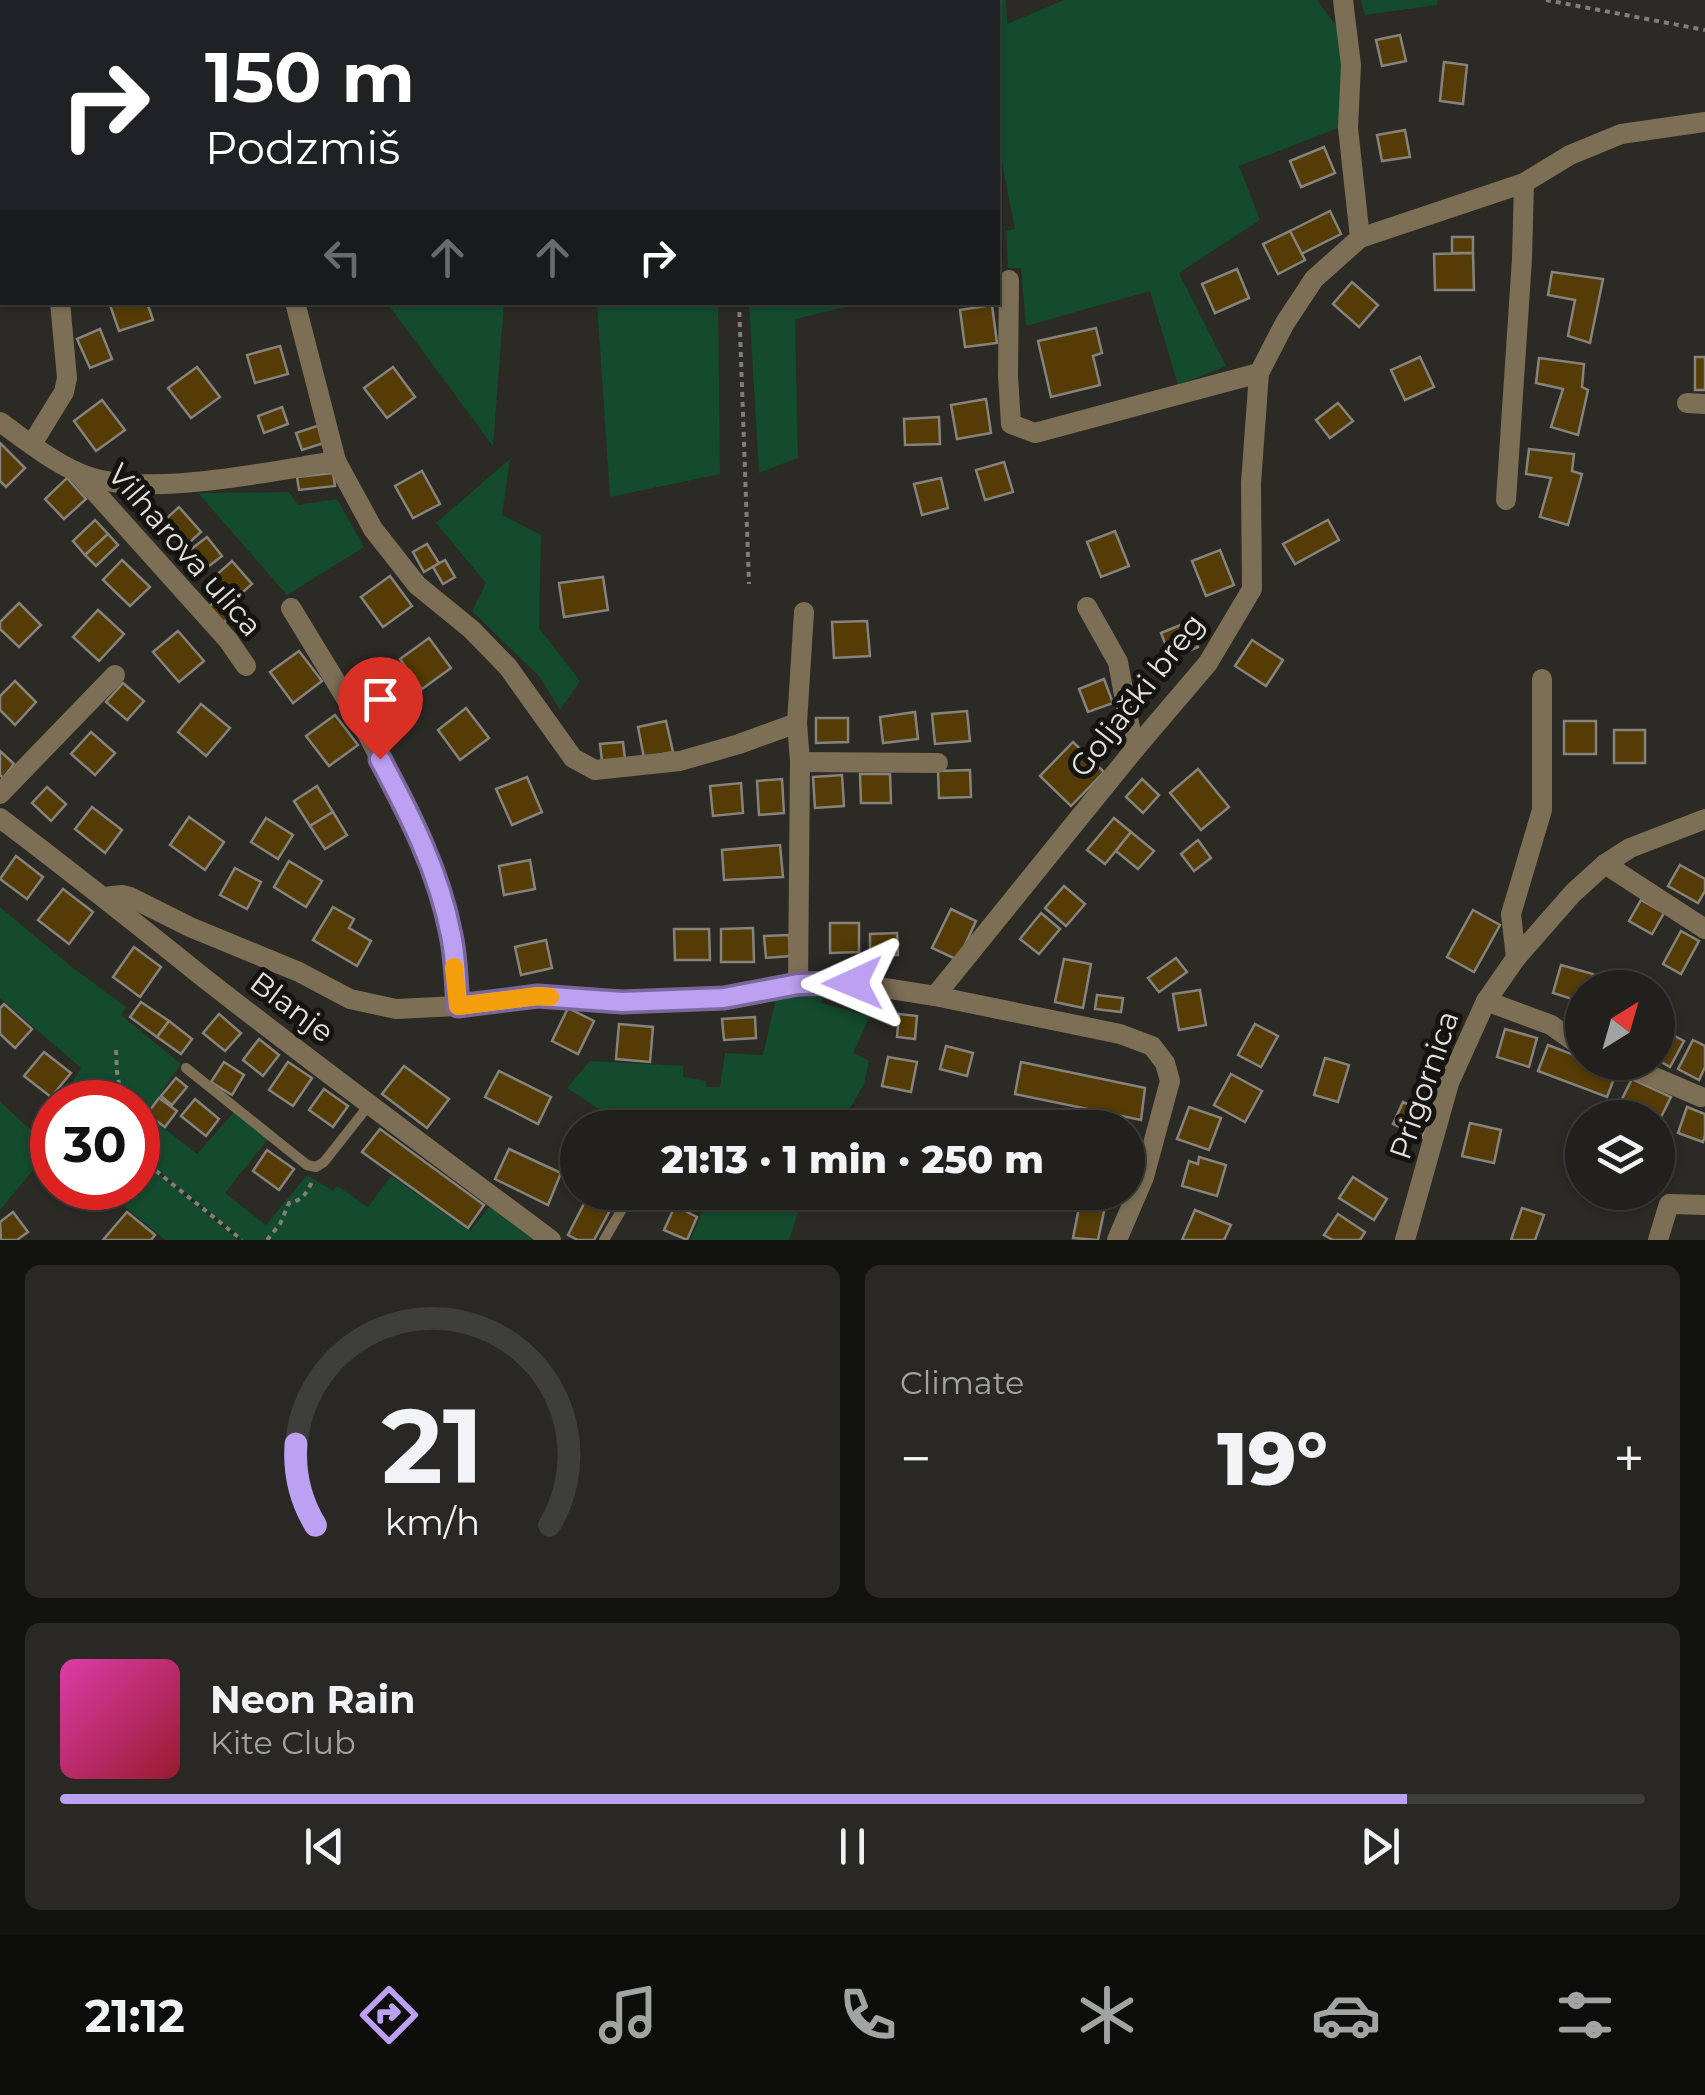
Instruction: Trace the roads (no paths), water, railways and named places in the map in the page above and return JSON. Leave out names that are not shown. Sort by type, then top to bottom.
[{"type":"street","points":[[1343,0],[1351,65],[1348,128],[1360,238]]},
{"type":"street","name":"Goljački breg","points":[[935,996],[1208,663],[1252,589],[1252,483],[1259,373],[1314,279],[1360,238],[1524,183],[1570,155],[1621,134],[1705,122]]},
{"type":"street","points":[[1506,500],[1524,183]]},
{"type":"street","points":[[1009,280],[1011,424],[1036,433],[1259,373]]},
{"type":"street","points":[[32,444],[64,392],[67,378],[60,305]]},
{"type":"street","points":[[296,305],[336,461],[373,529],[417,585],[471,629],[508,666],[573,758],[595,770],[680,760],[797,723]]},
{"type":"street","points":[[0,422],[78,473],[121,484],[197,482],[336,461]]},
{"type":"street","name":"Vilharova ulica","points":[[78,473],[228,640],[246,666]]},
{"type":"street","points":[[1087,607],[1118,662],[1134,750]]},
{"type":"street","points":[[291,608],[364,728],[414,822],[452,935],[458,1006]]},
{"type":"street","points":[[798,984],[797,723],[804,612]]},
{"type":"street","points":[[0,794],[114,674]]},
{"type":"street","points":[[1516,958],[1511,914],[1542,810],[1542,678]]},
{"type":"street","points":[[800,762],[938,762]]},
{"type":"street","name":"Blanje","points":[[0,818],[551,1240]]},
{"type":"street","name":"Prigornica","points":[[1405,1240],[1449,1083],[1486,1001],[1516,958],[1604,864],[1630,848],[1705,820]]},
{"type":"street","points":[[1604,864],[1705,930]]},
{"type":"street","points":[[106,898],[130,897],[300,972],[350,999],[396,1009],[538,996],[622,1002],[724,998],[798,984],[853,983],[1120,1034],[1152,1046],[1165,1063],[1170,1081],[1144,1177],[1117,1240]]},
{"type":"street","points":[[1486,1001],[1551,1025],[1565,1035]]},
{"type":"street","points":[[1662,1080],[1701,1096]]},
{"type":"street","points":[[1658,1240],[1669,1204],[1705,1205]]},
{"type":"lane","points":[[186,1068],[307,1165],[316,1167],[370,1104]]},
{"type":"lane","points":[[604,1240],[622,1210]]}]
